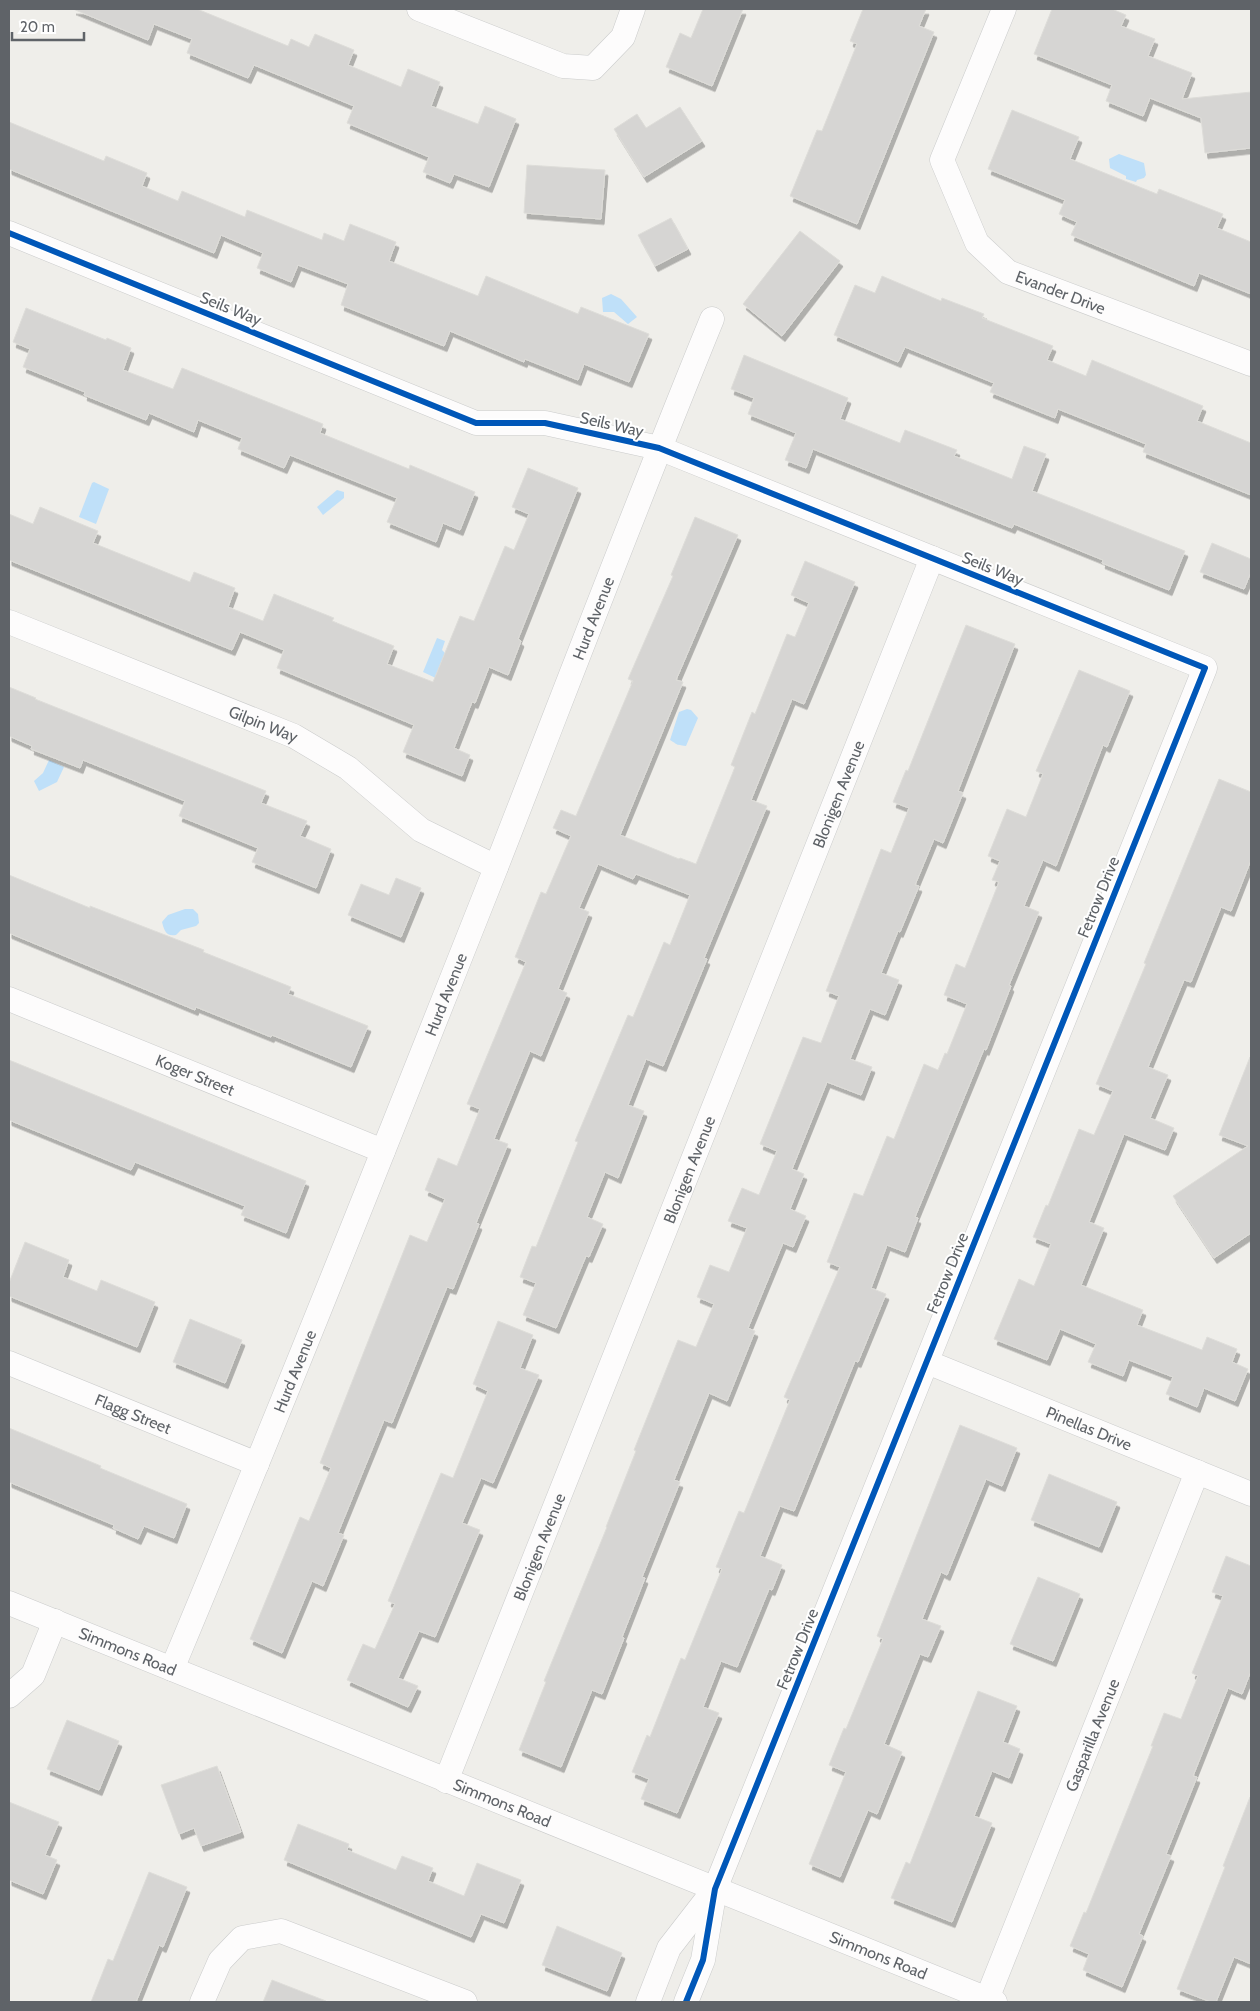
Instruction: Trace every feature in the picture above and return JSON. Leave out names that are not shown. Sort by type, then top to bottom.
[{"type":"street","points":[[419,9],[563,66],[592,68],[622,37],[633,9]]},
{"type":"street","name":"Evander Drive","points":[[1004,9],[942,160],[977,243],[1008,272],[1251,364]]},
{"type":"street","name":"Seils Way","points":[[9,233],[476,423],[545,423],[659,448],[1205,668]]},
{"type":"street","name":"Hurd Avenue","points":[[172,1669],[258,1464],[496,867],[659,448],[712,319]]},
{"type":"street","name":"Blonigen Avenue","points":[[446,1781],[932,558]]},
{"type":"street","name":"Gilpin Way","points":[[9,622],[294,736],[348,768],[421,830],[496,867]]},
{"type":"street","name":"Fetrow Drive","points":[[715,1889],[1205,668]]},
{"type":"street","name":"Koger Street","points":[[9,999],[383,1151]]},
{"type":"street","name":"Pinellas Drive","points":[[927,1362],[1251,1494]]},
{"type":"street","name":"Flagg Street","points":[[9,1363],[258,1464]]},
{"type":"street","name":"Gasparilla Avenue","points":[[991,2001],[1197,1472]]},
{"type":"street","name":"Simmons Road","points":[[9,1603],[991,2001]]},
{"type":"street","points":[[9,1696],[32,1675],[54,1621]]},
{"type":"street","points":[[648,2002],[669,1948],[715,1889]]},
{"type":"street","points":[[686,2002],[703,1960],[715,1889]]},
{"type":"street","points":[[202,2002],[220,1961],[242,1938],[281,1931],[465,2002]]},
{"type":"water","points":[[1119,154],[1144,163],[1146,175],[1144,178],[1136,182],[1126,179],[1126,176],[1110,168],[1109,159]]},
{"type":"water","points":[[611,294],[621,299],[637,317],[628,324],[614,312],[603,312],[602,298]]},
{"type":"water","points":[[94,482],[109,489],[96,524],[79,517]]},
{"type":"water","points":[[337,490],[344,492],[344,498],[323,515],[317,507]]},
{"type":"water","points":[[437,638],[445,641],[442,650],[446,654],[440,680],[423,672]]},
{"type":"water","points":[[687,709],[691,710],[698,718],[686,746],[670,740],[679,712]]},
{"type":"water","points":[[49,760],[64,767],[57,782],[39,791],[34,781],[43,773]]},
{"type":"water","points":[[185,909],[193,909],[198,914],[199,923],[196,926],[181,930],[176,935],[168,934],[162,922],[168,915]]},
{"type":"building","points":[[73,9],[197,9],[288,46],[291,39],[309,47],[315,34],[354,50],[348,65],[401,87],[408,69],[440,82],[431,106],[478,124],[485,106],[516,119],[489,187],[454,174],[450,183],[423,172],[429,157],[347,123],[354,106],[254,65],[248,78],[187,53],[192,39],[154,24],[148,40]]},
{"type":"building","points":[[703,9],[743,9],[712,86],[666,67],[680,33],[691,38]]},
{"type":"building","points":[[863,9],[926,9],[919,26],[934,32],[857,224],[790,196],[817,130],[822,131],[857,44],[850,41]]},
{"type":"building","points":[[1052,9],[1112,9],[1126,15],[1121,26],[1155,39],[1148,56],[1192,73],[1182,99],[1251,92],[1251,148],[1205,153],[1201,118],[1150,98],[1143,116],[1106,101],[1112,85],[1034,54]]},
{"type":"building","points":[[680,107],[702,141],[644,177],[614,129],[637,114],[646,128]]},
{"type":"building","points":[[1012,110],[1079,137],[1070,159],[1157,194],[1159,189],[1223,214],[1217,228],[1251,242],[1251,294],[1199,273],[1194,286],[1071,235],[1077,222],[1059,214],[1065,200],[988,169]]},
{"type":"building","points":[[9,122],[104,161],[106,156],[147,173],[142,186],[178,201],[182,191],[245,217],[247,210],[322,240],[324,233],[344,241],[350,224],[396,242],[389,261],[478,296],[486,276],[578,314],[581,307],[649,334],[629,382],[584,364],[578,380],[525,359],[524,362],[450,331],[444,346],[341,305],[348,284],[298,265],[291,282],[257,268],[263,253],[221,235],[214,253],[9,169]]},
{"type":"building","points":[[527,165],[605,170],[601,219],[524,213]]},
{"type":"building","points":[[671,218],[688,249],[655,266],[638,235]]},
{"type":"building","points":[[800,231],[840,261],[782,336],[743,304]]},
{"type":"building","points":[[882,276],[941,301],[942,298],[984,314],[982,318],[1053,346],[1047,360],[1086,376],[1092,360],[1203,406],[1197,421],[1251,443],[1251,495],[1143,452],[1146,444],[1058,409],[1055,418],[990,392],[994,383],[905,347],[898,362],[834,335],[855,285],[875,293]]},
{"type":"building","points":[[26,308],[131,348],[123,370],[173,389],[182,368],[323,424],[320,433],[409,469],[410,465],[475,492],[460,530],[443,523],[436,542],[387,522],[397,498],[290,455],[284,468],[238,449],[242,438],[198,420],[194,432],[149,413],[146,420],[84,395],[85,392],[23,367],[30,349],[13,342]]},
{"type":"building","points":[[744,355],[848,398],[840,419],[900,443],[905,430],[957,450],[954,456],[1012,479],[1024,446],[1046,454],[1032,491],[1185,551],[1169,590],[1102,563],[1103,560],[1014,524],[1012,528],[813,449],[806,468],[785,460],[796,433],[748,414],[754,398],[731,389]]},
{"type":"building","points":[[528,468],[578,488],[518,639],[521,641],[508,675],[489,667],[475,703],[472,702],[454,748],[470,755],[462,776],[403,752],[414,725],[277,668],[284,650],[240,632],[232,650],[9,560],[9,514],[33,524],[40,507],[98,531],[93,543],[190,582],[194,572],[235,588],[228,607],[263,621],[274,594],[334,618],[332,621],[394,646],[387,664],[433,682],[460,616],[474,621],[505,546],[514,550],[529,514],[512,507]]},
{"type":"building","points":[[695,517],[738,535],[676,680],[683,682],[620,835],[679,859],[696,864],[735,767],[731,765],[752,712],[755,714],[787,634],[795,637],[809,603],[791,595],[805,561],[855,582],[804,704],[792,699],[751,800],[767,806],[704,958],[707,959],[663,1066],[646,1059],[628,1105],[644,1111],[618,1178],[605,1172],[587,1217],[603,1224],[589,1257],[586,1256],[556,1328],[523,1315],[536,1283],[520,1277],[532,1246],[536,1247],[578,1142],[575,1141],[628,1015],[633,1017],[664,942],[670,945],[690,895],[636,874],[633,879],[598,864],[579,908],[589,912],[558,989],[567,993],[541,1056],[530,1051],[494,1139],[508,1144],[476,1223],[479,1224],[453,1289],[447,1287],[392,1423],[384,1420],[338,1533],[344,1535],[323,1586],[312,1581],[282,1653],[250,1639],[300,1517],[309,1521],[331,1468],[320,1463],[410,1235],[427,1242],[445,1199],[425,1190],[438,1158],[457,1166],[480,1109],[467,1104],[526,962],[515,957],[541,892],[546,894],[571,836],[553,828],[561,810],[576,816],[633,681],[628,679],[673,576],[671,575]]},
{"type":"building","points":[[1212,543],[1251,559],[1251,572],[1244,589],[1200,572]]},
{"type":"building","points":[[966,625],[1015,644],[958,791],[963,793],[943,843],[934,839],[915,885],[919,886],[881,973],[899,980],[885,1015],[870,1009],[850,1059],[872,1067],[861,1095],[827,1082],[792,1169],[804,1174],[790,1209],[806,1216],[793,1247],[783,1243],[748,1328],[755,1331],[727,1401],[709,1393],[674,1480],[680,1482],[642,1577],[645,1578],[602,1694],[592,1690],[561,1767],[519,1750],[546,1682],[544,1681],[607,1527],[636,1451],[634,1450],[678,1340],[696,1347],[714,1304],[697,1297],[710,1265],[729,1272],[747,1228],[728,1221],[742,1188],[759,1195],[777,1151],[760,1144],[803,1037],[821,1043],[839,996],[826,991],[881,849],[891,853],[909,808],[893,802],[906,770],[908,771]]},
{"type":"building","points":[[1079,670],[1130,691],[1107,747],[1103,745],[1056,866],[1043,860],[1024,906],[1039,912],[1009,985],[1011,986],[986,1050],[984,1049],[915,1217],[918,1218],[905,1252],[887,1245],[871,1288],[886,1294],[858,1362],[855,1361],[794,1511],[780,1506],[760,1556],[782,1565],[772,1590],[769,1589],[737,1667],[721,1661],[703,1707],[719,1713],[677,1813],[641,1799],[649,1779],[632,1772],[647,1735],[650,1737],[681,1658],[685,1660],[722,1569],[716,1567],[739,1511],[744,1513],[790,1400],[784,1397],[840,1267],[827,1262],[854,1193],[863,1196],[887,1136],[894,1139],[924,1064],[938,1070],[945,1053],[947,1054],[967,1004],[944,995],[956,964],[965,968],[999,882],[992,880],[1000,861],[988,856],[1007,809],[1026,817],[1043,774],[1036,771]]},
{"type":"building","points":[[9,687],[266,791],[261,803],[307,821],[300,836],[331,849],[316,888],[252,862],[258,848],[179,816],[185,801],[83,760],[80,768],[31,749],[32,746],[9,736]]},
{"type":"building","points":[[1219,779],[1251,792],[1251,860],[1231,911],[1221,907],[1191,982],[1184,980],[1148,1067],[1168,1075],[1150,1118],[1174,1128],[1165,1150],[1124,1134],[1089,1222],[1104,1228],[1081,1285],[1143,1310],[1137,1325],[1202,1350],[1207,1337],[1237,1349],[1232,1362],[1248,1369],[1235,1401],[1204,1388],[1197,1407],[1166,1394],[1173,1377],[1129,1360],[1123,1376],[1088,1362],[1096,1344],[1060,1329],[1047,1360],[994,1339],[1019,1279],[1034,1286],[1051,1244],[1033,1237],[1046,1205],[1048,1206],[1079,1129],[1094,1135],[1113,1091],[1096,1084]]},
{"type":"building","points":[[9,875],[90,908],[90,906],[204,950],[203,952],[291,987],[288,994],[368,1026],[351,1067],[196,1007],[195,1010],[9,933]]},
{"type":"building","points":[[396,878],[421,888],[401,937],[348,915],[361,884],[389,895]]},
{"type":"building","points":[[1250,1057],[1251,1233],[1214,1258],[1173,1196],[1248,1146],[1219,1135]]},
{"type":"building","points":[[9,1060],[306,1181],[286,1233],[241,1215],[245,1206],[135,1162],[131,1170],[9,1120]]},
{"type":"building","points":[[25,1242],[69,1260],[63,1277],[97,1291],[101,1280],[155,1302],[137,1347],[9,1296],[9,1283]]},
{"type":"building","points":[[190,1319],[242,1340],[225,1383],[173,1362]]},
{"type":"building","points":[[498,1321],[533,1335],[520,1368],[539,1375],[493,1483],[481,1478],[462,1523],[480,1530],[435,1637],[419,1631],[398,1678],[418,1686],[408,1707],[347,1680],[363,1644],[375,1649],[395,1604],[388,1601],[441,1473],[453,1478],[488,1391],[473,1384]]},
{"type":"building","points":[[960,1425],[1017,1448],[1002,1486],[986,1479],[947,1575],[941,1572],[922,1619],[941,1626],[928,1657],[920,1654],[884,1744],[902,1752],[877,1814],[868,1810],[840,1877],[809,1864],[846,1772],[829,1765],[883,1639],[877,1636]]},
{"type":"building","points":[[9,1428],[187,1504],[174,1538],[144,1526],[138,1539],[113,1528],[114,1525],[9,1482]]},
{"type":"building","points":[[1049,1474],[1117,1502],[1099,1547],[1031,1520]]},
{"type":"building","points":[[1226,1556],[1251,1566],[1251,1671],[1242,1694],[1228,1688],[1193,1776],[1197,1777],[1166,1854],[1171,1856],[1139,1934],[1143,1936],[1122,1987],[1083,1970],[1089,1954],[1070,1946],[1084,1912],[1086,1913],[1153,1746],[1151,1746],[1164,1713],[1181,1719],[1198,1676],[1192,1673],[1223,1596],[1212,1592]]},
{"type":"building","points":[[1038,1577],[1080,1594],[1053,1661],[1010,1644]]},
{"type":"building","points":[[978,1691],[1017,1706],[1003,1742],[1020,1749],[1009,1778],[992,1771],[974,1816],[992,1823],[952,1922],[891,1898],[906,1862],[910,1864]]},
{"type":"building","points":[[67,1720],[119,1741],[99,1790],[47,1769]]},
{"type":"building","points":[[217,1766],[241,1832],[201,1846],[194,1828],[179,1834],[161,1785]]},
{"type":"building","points":[[1250,1797],[1251,1964],[1234,1957],[1216,2002],[1211,2002],[1177,1989],[1225,1867],[1223,1866]]},
{"type":"building","points":[[9,1802],[59,1822],[45,1855],[57,1860],[43,1894],[9,1880]]},
{"type":"building","points":[[298,1824],[349,1844],[347,1850],[396,1870],[402,1856],[433,1868],[428,1881],[464,1896],[477,1863],[521,1880],[504,1923],[481,1914],[471,1937],[284,1860]]},
{"type":"building","points":[[149,1872],[187,1887],[163,1947],[159,1945],[136,2002],[91,2002],[108,1959],[113,1961]]},
{"type":"building","points":[[557,1926],[622,1953],[607,1991],[542,1965]]},
{"type":"building","points":[[272,1980],[326,2001],[326,2002],[263,2002]]},
{"type":"cycle path","points":[[9,233],[476,423],[545,423],[659,448],[1205,668],[715,1889],[703,1960],[686,2002]]}]
